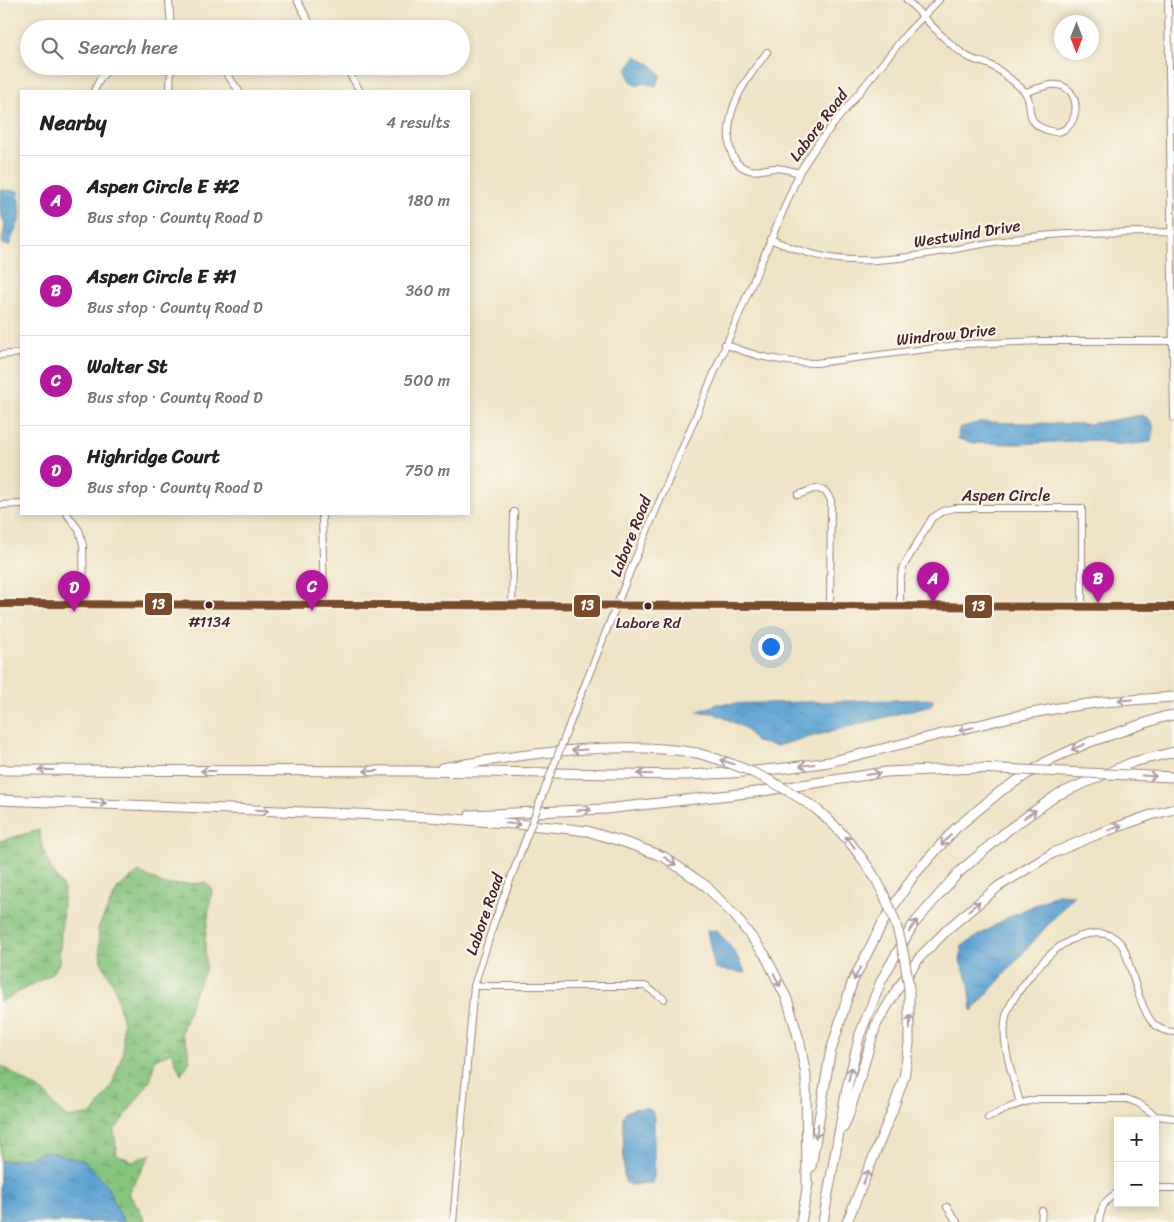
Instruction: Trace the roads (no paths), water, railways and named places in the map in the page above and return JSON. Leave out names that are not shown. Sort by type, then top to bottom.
[{"type":"highway","points":[[0,770],[419,771],[686,775],[732,773],[829,762],[1012,717],[1058,708],[1103,702],[1174,697]]},
{"type":"highway","points":[[802,1222],[830,1054],[852,983],[883,922],[914,875],[964,822],[1001,791],[1049,760],[1090,742],[1174,715]]},
{"type":"highway","points":[[419,771],[488,760],[608,748],[675,750],[731,763],[767,778],[816,809],[832,822],[862,857],[877,881],[897,926],[905,957],[909,988],[909,1044],[904,1077],[847,1222]]},
{"type":"highway","points":[[823,1222],[847,1088],[860,1034],[882,979],[913,925],[958,873],[1008,830],[1057,796],[1133,762],[1174,752]]},
{"type":"highway","points":[[430,817],[606,809],[756,792],[886,772],[978,768],[1174,777]]},
{"type":"highway","points":[[0,801],[430,817],[586,831],[627,843],[664,857],[706,886],[736,917],[765,955],[786,999],[800,1043],[806,1076],[807,1189]]},
{"type":"highway","points":[[838,1140],[848,1117],[876,1026],[898,988],[920,956],[950,927],[999,886],[1053,853],[1106,831],[1174,809]]},
{"type":"street","points":[[169,0],[170,20]]},
{"type":"street","points":[[297,0],[308,20]]},
{"type":"street","points":[[907,0],[922,16],[969,57],[991,66],[1025,92],[1031,118],[1040,128],[1055,132],[1069,127],[1075,115],[1076,102],[1070,90],[1058,85],[1046,86],[1025,92]]},
{"type":"street","name":"Labore Road","points":[[453,1222],[474,986],[494,922],[616,606],[725,344],[799,173],[819,142],[922,16],[939,0]]},
{"type":"street","points":[[1168,0],[1174,418]]},
{"type":"street","points":[[767,52],[738,95],[733,107],[730,142],[732,154],[739,164],[747,170],[756,171],[773,168],[799,173]]},
{"type":"street","points":[[94,90],[103,75]]},
{"type":"street","points":[[170,90],[171,75]]},
{"type":"street","points":[[227,75],[238,90]]},
{"type":"street","points":[[350,75],[359,90]]},
{"type":"street","name":"Westwind Drive","points":[[770,240],[815,255],[849,260],[868,260],[902,257],[1031,236],[1172,232]]},
{"type":"street","name":"Windrow Drive","points":[[725,344],[766,358],[799,363],[816,363],[966,344],[1044,341],[1173,341]]},
{"type":"street","points":[[2,355],[20,353]]},
{"type":"street","points":[[798,495],[816,488],[826,492],[831,500],[830,606]]},
{"type":"street","points":[[0,505],[20,504]]},
{"type":"street","name":"Aspen Circle","points":[[900,606],[900,581],[903,567],[932,518],[943,511],[954,508],[1082,508],[1082,607]]},
{"type":"street","points":[[512,606],[514,512]]},
{"type":"street","points":[[69,515],[79,530],[83,545],[84,605]]},
{"type":"street","points":[[322,515],[324,606]]},
{"type":"street","points":[[0,604],[1174,607]]},
{"type":"street","points":[[1020,1103],[1007,1050],[1005,1028],[1008,1010],[1016,994],[1050,955],[1072,940],[1101,933],[1109,934],[1119,941],[1125,951],[1148,1017],[1157,1027],[1174,1032]]},
{"type":"street","points":[[474,986],[645,986],[664,999]]},
{"type":"street","points":[[988,1118],[1020,1103],[1039,1099],[1127,1099],[1138,1103],[1156,1116],[1174,1118]]},
{"type":"street","points":[[1159,1188],[1174,1188]]},
{"type":"street","points":[[1099,1222],[1101,1207],[1106,1200],[1114,1195]]},
{"type":"street","points":[[947,1207],[956,1222]]},
{"type":"street","points":[[1041,1222],[1042,1212]]},
{"type":"water","points":[[636,56],[652,65],[661,75],[656,86],[644,83],[637,86],[630,80],[627,70]]},
{"type":"water","points":[[0,190],[18,191],[20,218],[9,246],[2,244],[5,224],[0,212]]},
{"type":"water","points":[[1142,415],[1150,420],[1153,426],[1151,442],[1123,445],[1091,440],[1018,444],[974,443],[958,439],[959,428],[980,422],[1090,424]]},
{"type":"water","points":[[934,699],[931,705],[776,746],[756,742],[745,728],[714,713],[697,712],[717,704]]},
{"type":"water","points":[[1058,894],[1074,895],[972,1011],[969,982],[960,962],[962,946],[1007,918]]},
{"type":"water","points":[[716,930],[734,951],[746,973],[715,969],[707,931]]},
{"type":"water","points":[[645,1108],[652,1111],[654,1117],[654,1177],[652,1183],[630,1185],[625,1182],[624,1175],[623,1118],[626,1112]]},
{"type":"water","points":[[47,1151],[85,1161],[106,1184],[124,1222],[0,1222],[0,1161],[23,1159]]},
{"type":"place","name":"Aspen Circle E #2","points":[[933,603]]},
{"type":"place","name":"Aspen Circle E #1","points":[[1098,603]]},
{"type":"place","name":"#1134","points":[[209,605]]},
{"type":"place","name":"Labore Rd","points":[[648,606]]},
{"type":"place","name":"Walter St","points":[[312,611]]},
{"type":"place","name":"Highridge Court","points":[[74,612]]}]
